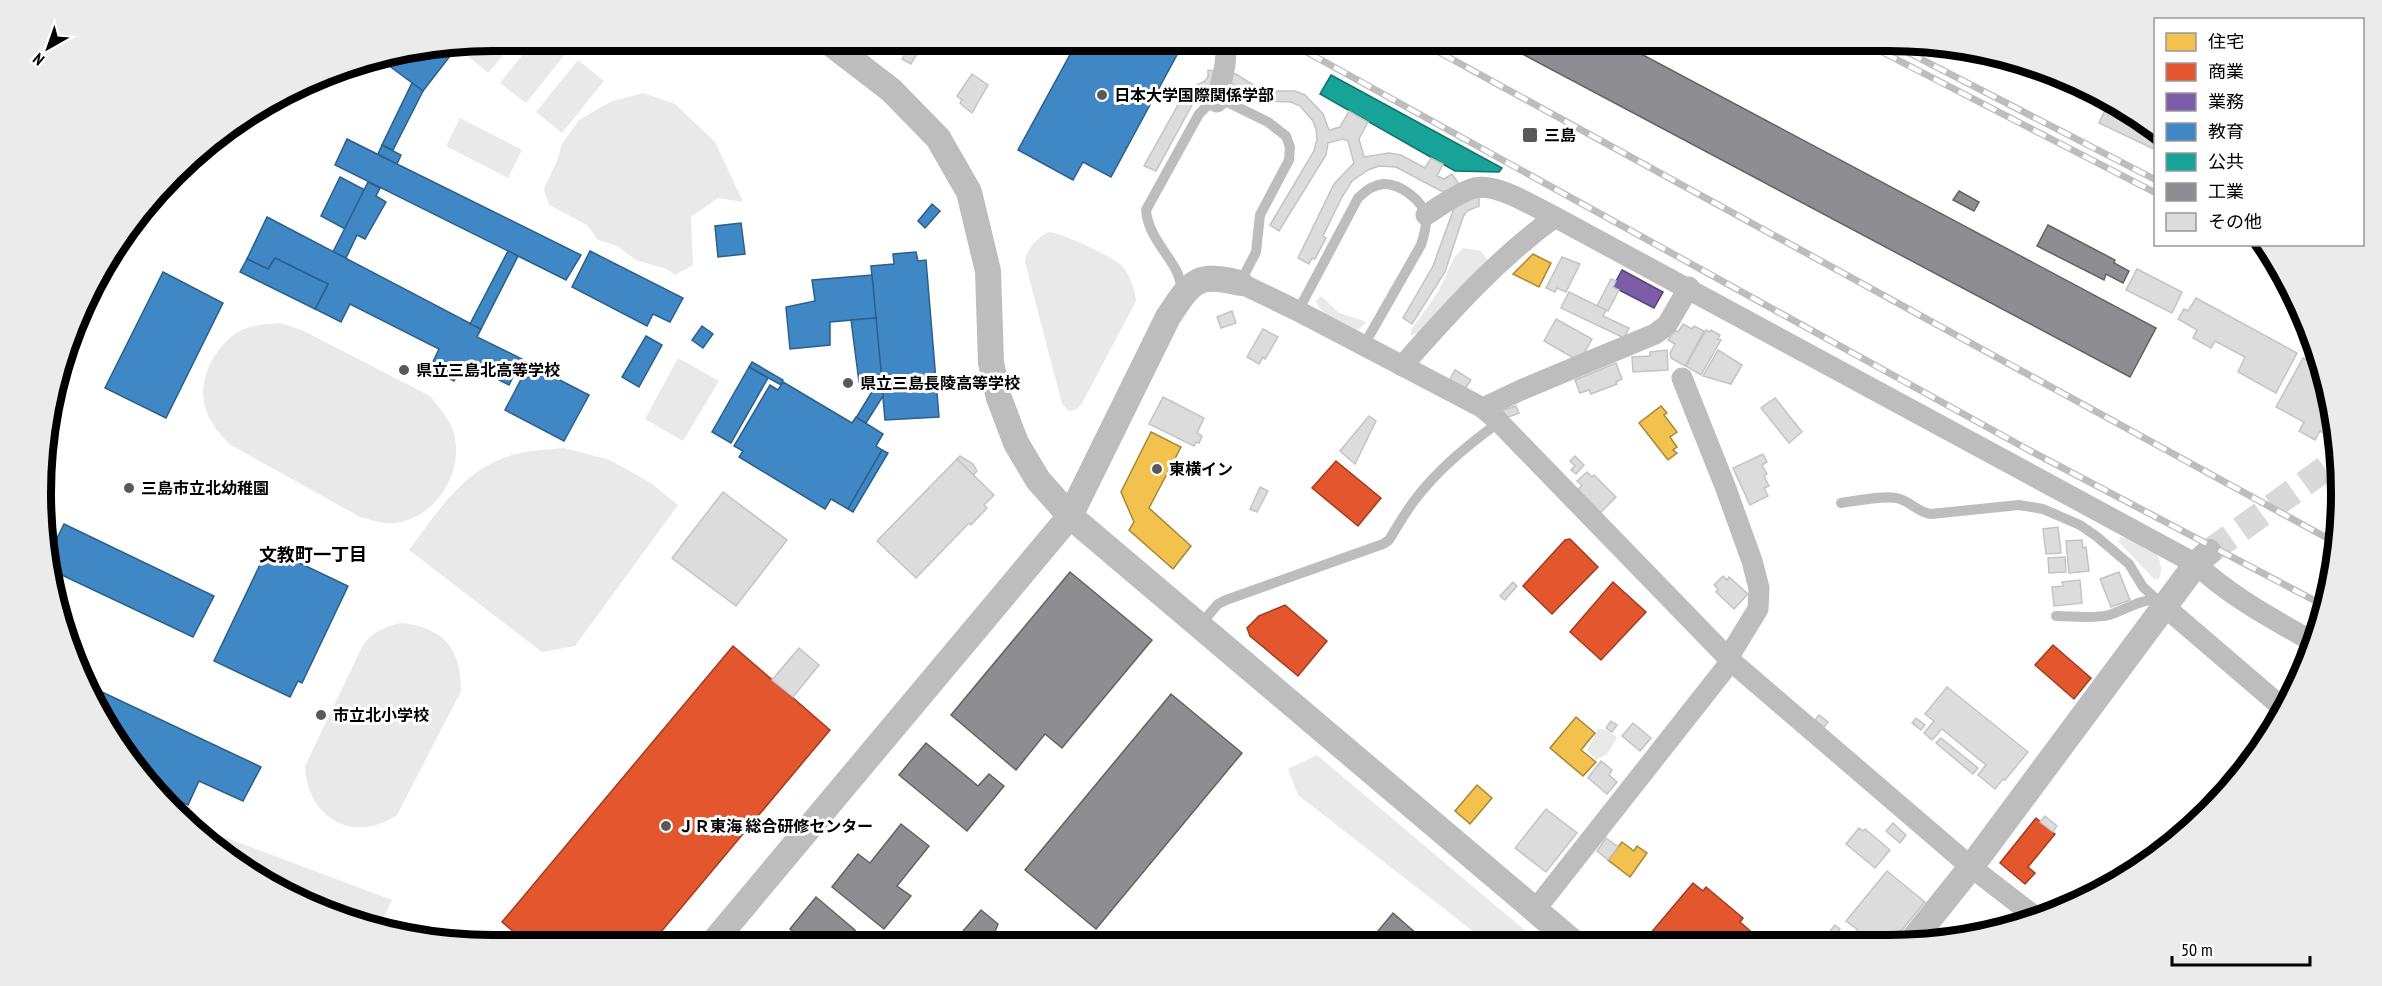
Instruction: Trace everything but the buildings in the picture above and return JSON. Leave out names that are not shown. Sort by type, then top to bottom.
[{"type":"street","points":[[845,51],[891,90],[938,138],[969,192],[988,271],[991,363],[999,398],[1016,443],[1032,471],[1070,516],[1565,935]]},
{"type":"street","points":[[1217,102],[1226,51]]},
{"type":"street","points":[[1426,215],[1464,192],[1482,186],[1500,190],[1689,287],[2202,558],[2211,579],[2246,604],[2307,638]]},
{"type":"street","points":[[1402,366],[1479,280],[1520,243],[1555,217]]},
{"type":"street","points":[[719,935],[1070,516],[1168,316],[1183,294],[1196,282],[1208,277],[1240,283],[1298,311],[1491,415],[1729,659],[1971,867],[2030,912]]},
{"type":"street","points":[[1491,415],[1521,390],[1655,334],[1667,325],[1689,287]]},
{"type":"street","points":[[1535,910],[1729,659],[1758,609],[1759,588],[1752,561],[1682,378]]},
{"type":"street","points":[[1917,934],[1971,867],[2159,603],[2202,558]]},
{"type":"street","points":[[2159,603],[2277,703]]},
{"type":"lane","points":[[1183,294],[1177,272],[1151,231],[1146,210],[1199,114],[1208,105],[1217,102],[1227,102],[1268,122],[1286,136],[1290,147],[1289,160],[1260,215],[1256,252],[1240,283]]},
{"type":"lane","points":[[1298,311],[1353,207],[1366,190],[1378,185],[1393,185],[1413,197],[1426,215],[1426,228],[1421,245],[1364,345]]},
{"type":"lane","points":[[1199,626],[1218,604],[1226,600],[1389,540],[1414,501],[1468,445],[1491,415]]},
{"type":"lane","points":[[1841,503],[1894,498],[1908,503],[1922,513],[1931,514],[2019,505],[2043,509],[2080,525],[2096,536],[2129,564],[2159,603]]},
{"type":"lane","points":[[2056,616],[2105,616],[2129,609],[2147,599],[2159,603]]},
{"type":"shaded area","points":[[507,51],[488,73],[463,52]]},
{"type":"shaded area","points":[[525,51],[567,52],[526,103],[500,83]]},
{"type":"shaded area","points":[[578,60],[604,81],[562,133],[536,112]]},
{"type":"shaded area","points":[[643,93],[675,104],[715,142],[743,202],[718,198],[691,217],[693,265],[675,275],[666,269],[636,260],[617,246],[598,240],[587,225],[549,205],[544,189],[562,144],[579,120],[610,102]]},
{"type":"shaded area","points":[[460,118],[522,150],[508,178],[446,146]]},
{"type":"shaded area","points":[[1049,232],[1075,240],[1117,262],[1130,278],[1136,301],[1081,405],[1069,411],[1062,404],[1025,262],[1033,244]]},
{"type":"shaded area","points":[[1463,248],[1481,251],[1488,261],[1420,332],[1411,336],[1411,330],[1438,292],[1454,258]]},
{"type":"shaded area","points":[[1321,296],[1339,313],[1366,323],[1357,330],[1333,320],[1318,306],[1316,301]]},
{"type":"shaded area","points":[[280,323],[302,330],[430,396],[453,430],[456,445],[455,461],[445,489],[424,512],[396,523],[378,522],[360,517],[229,444],[216,428],[208,415],[203,399],[205,378],[214,357],[228,340],[241,330],[258,325]]},
{"type":"shaded area","points":[[678,358],[719,381],[683,441],[645,419]]},
{"type":"shaded area","points":[[564,448],[610,460],[651,483],[678,505],[575,646],[542,652],[409,550],[447,500],[482,468],[512,455]]},
{"type":"shaded area","points":[[2120,537],[2134,540],[2145,549],[2156,553],[2161,566],[2159,579],[2154,579],[2119,542]]},
{"type":"shaded area","points":[[401,623],[428,629],[447,642],[458,663],[461,691],[397,815],[380,824],[364,827],[349,826],[335,821],[323,812],[308,784],[305,766],[363,645],[379,631]]},
{"type":"shaded area","points":[[1598,729],[1608,731],[1617,738],[1607,754],[1596,760],[1587,750]]},
{"type":"shaded area","points":[[1317,755],[1531,935],[1478,935],[1298,795],[1288,769]]},
{"type":"shaded area","points":[[210,832],[392,900],[382,921],[351,912],[272,876],[247,861]]},
{"type":"tunnel","points":[[2209,552],[2330,465]]},
{"type":"railway","points":[[1305,51],[2025,448],[2317,602]]},
{"type":"railway","points":[[1437,51],[2328,539]]},
{"type":"railway","points":[[1880,51],[2154,192]]},
{"type":"railway","points":[[1907,52],[2154,179]]},
{"type":"place","name":"日本大学国際関係学部","points":[[1102,95]]},
{"type":"place","name":"三島","points":[[1530,135]]},
{"type":"place","name":"県立三島北高等学校","points":[[404,370]]},
{"type":"place","name":"県立三島長陵高等学校","points":[[848,383]]},
{"type":"place","name":"東横イン","points":[[1157,469]]},
{"type":"place","name":"三島市立北幼稚園","points":[[129,488]]},
{"type":"place","name":"市立北小学校","points":[[321,715]]},
{"type":"place","name":"ＪＲ東海 総合研修センター","points":[[666,826]]},
{"type":"district","name":"文教町一丁目","points":[[313,554]]}]
